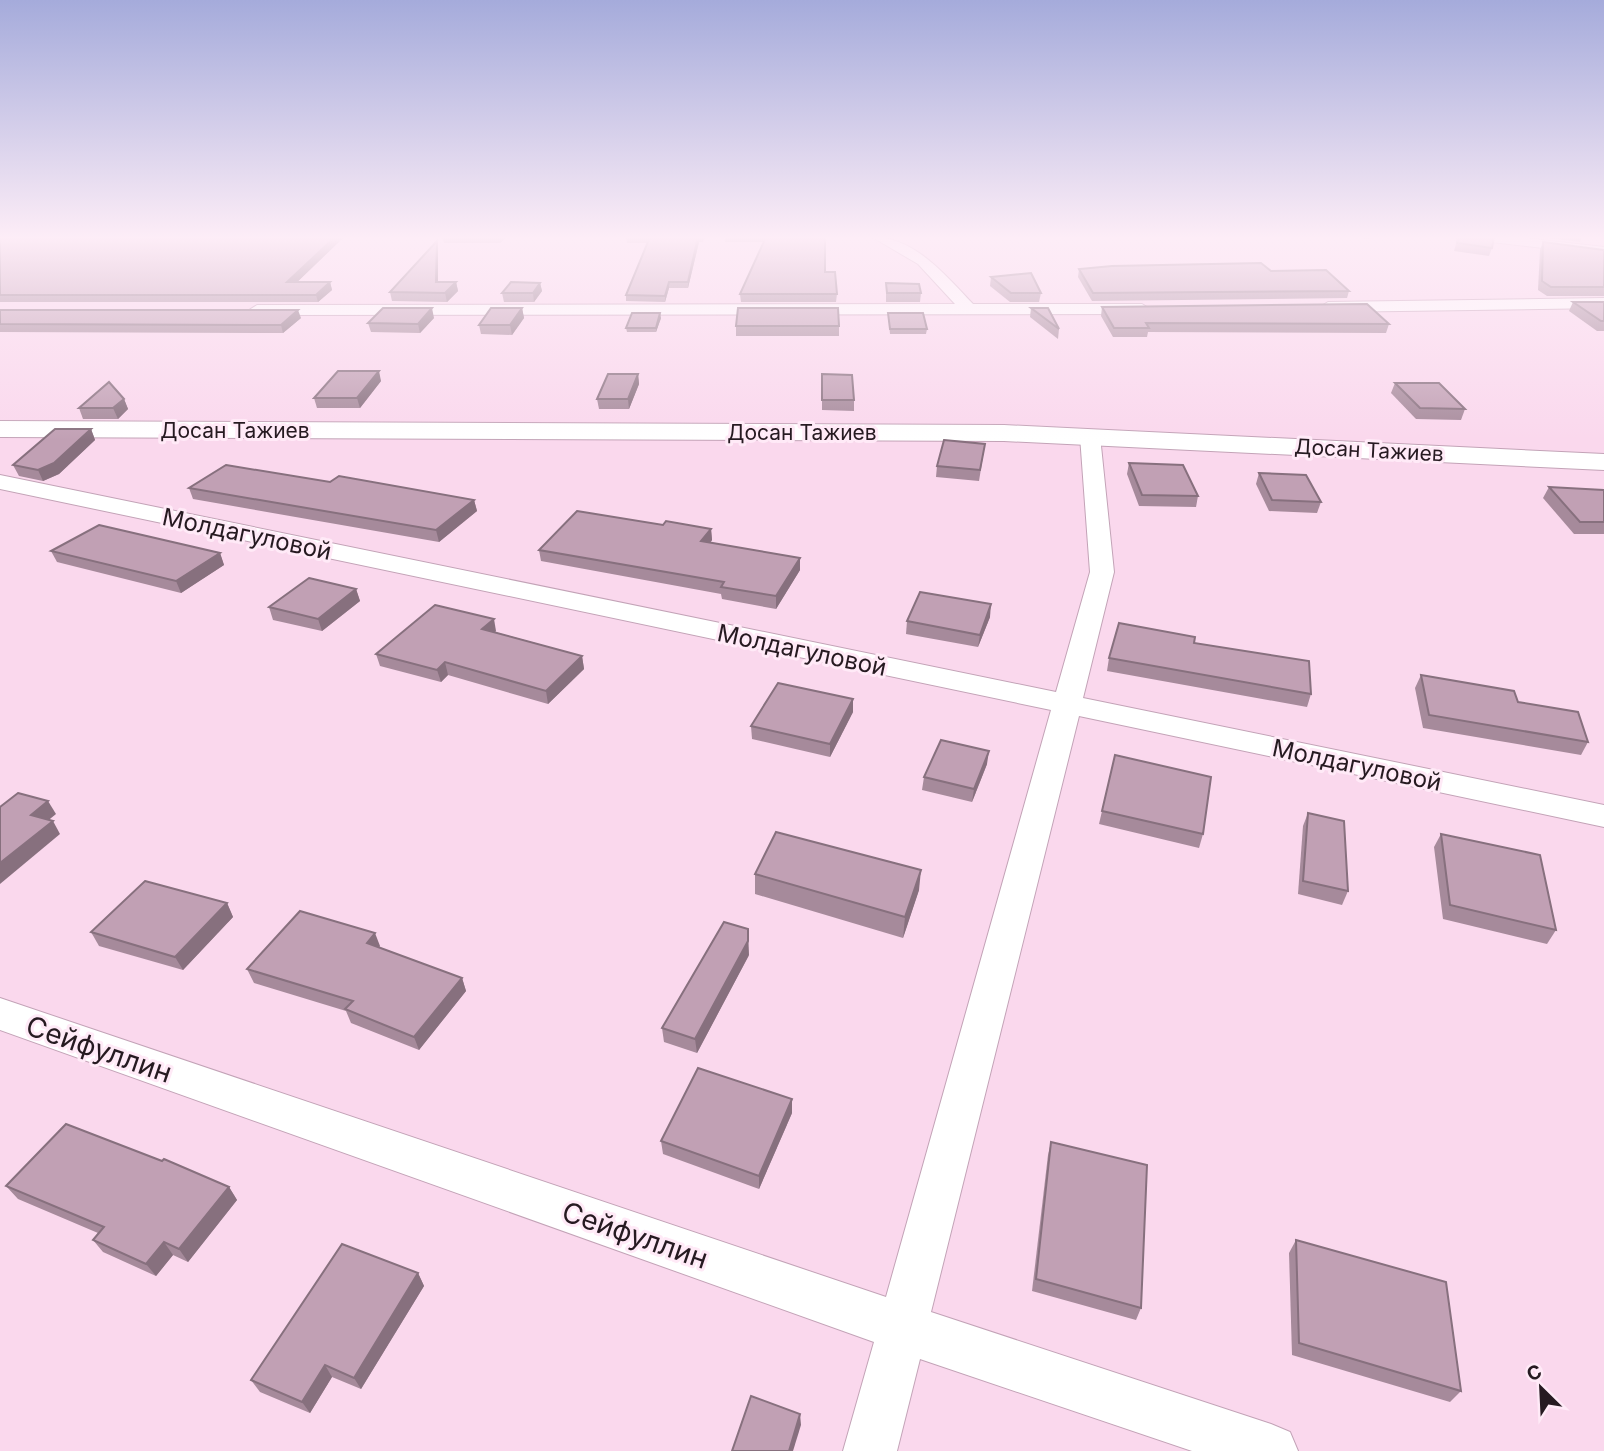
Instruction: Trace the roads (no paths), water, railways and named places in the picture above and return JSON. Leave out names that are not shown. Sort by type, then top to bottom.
[{"type":"street","points":[[964,305],[969,310]]},
{"type":"street","points":[[1312,307],[1479,305]]},
{"type":"street","points":[[235,310],[1161,308]]},
{"type":"street","name":"Досан Тажиев","points":[[0,429],[1004,433],[1604,462]]},
{"type":"street","points":[[870,1451],[1102,572],[1090,436]]},
{"type":"street","name":"Молдагуловой","points":[[0,482],[1604,816]]},
{"type":"street","name":"Сейфуллин","points":[[0,1014],[903,1328],[1271,1451]]}]
